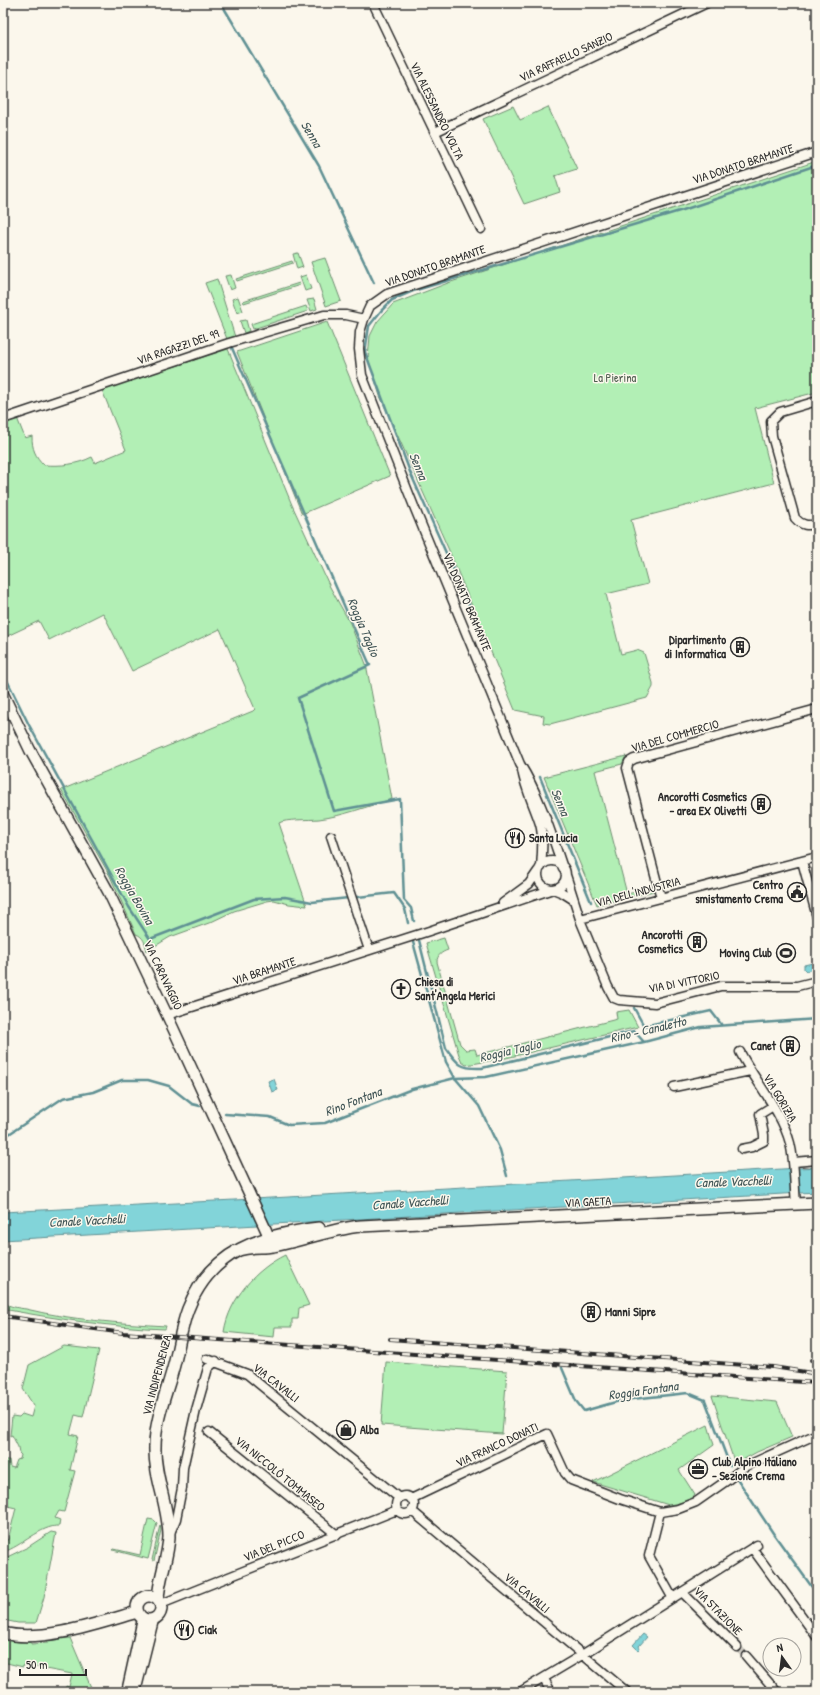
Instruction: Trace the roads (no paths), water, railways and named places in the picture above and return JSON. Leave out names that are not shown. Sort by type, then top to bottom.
[{"type":"main road","name":"VIA GAETA","points":[[268,1237],[321,1228],[817,1203]]},
{"type":"main road","name":"VIA GAETA","points":[[268,1237],[329,1231],[361,1226]]},
{"type":"main road","name":"VIA INDIPENDENZA","points":[[159,1602],[158,1587],[168,1538],[168,1524],[155,1459],[156,1433],[185,1318],[190,1304],[207,1276],[225,1258],[236,1251],[268,1237]]},
{"type":"main road","name":"VIA INDIPENDENZA","points":[[145,1596],[152,1586],[168,1524]]},
{"type":"main road","points":[[3,1633],[21,1636],[47,1635],[144,1617],[157,1617],[160,1612],[159,1602],[153,1596],[145,1596],[137,1604],[144,1617]]},
{"type":"street","name":"VIA ALESSANDRO VOLTA","points":[[373,3],[480,229]]},
{"type":"street","name":"VIA RAFFAELLO SANZIO","points":[[434,132],[707,3]]},
{"type":"street","name":"VIA DONATO BRAMANTE","points":[[564,870],[547,821],[530,780],[520,764],[415,509],[362,375],[359,349],[360,332],[364,319],[370,306],[387,294],[817,152]]},
{"type":"street","name":"VIA RAGAZZI DEL 99","points":[[3,419],[240,340],[324,315],[346,315],[364,319]]},
{"type":"street","points":[[817,401],[780,412],[771,421],[772,436],[793,512],[800,523],[805,525],[817,524]]},
{"type":"street","name":"VIA CARAVAGGIO","points":[[3,694],[30,750],[108,891],[168,1015],[253,1199],[268,1237]]},
{"type":"street","name":"VIA DEL COMMERCIO","points":[[660,898],[627,768],[629,762],[634,758],[817,709]]},
{"type":"street","name":"VIA DONATO BRAMANTE","points":[[520,764],[524,783],[540,825],[543,846],[540,869]]},
{"type":"street","points":[[331,836],[369,950]]},
{"type":"street","name":"VIA DELL'INDUSTRIA","points":[[580,919],[817,857]]},
{"type":"street","points":[[802,861],[817,917]]},
{"type":"street","points":[[553,889],[562,885],[565,877],[564,870],[560,865],[552,862],[544,864],[540,869],[538,875],[541,884],[544,887],[553,889],[574,900]]},
{"type":"street","name":"VIA BRAMANTE","points":[[494,909],[529,884],[540,869]]},
{"type":"street","name":"VIA DI VITTORIO","points":[[564,870],[580,919],[608,988],[614,998],[620,1000],[655,1003],[721,986],[797,986],[817,981]]},
{"type":"street","name":"VIA BRAMANTE","points":[[168,1015],[553,889]]},
{"type":"street","name":"VIA GORIZIA","points":[[740,1052],[785,1128],[790,1143],[794,1165],[796,1204]]},
{"type":"street","name":"VIA GORIZIA","points":[[674,1087],[750,1071]]},
{"type":"street","points":[[742,1149],[752,1147],[764,1141],[760,1114],[773,1106]]},
{"type":"street","points":[[794,1165],[817,1160]]},
{"type":"street","name":"VIA CAVALLI","points":[[207,1359],[216,1361],[247,1374],[399,1498]]},
{"type":"street","name":"VIA INDIPENDENZA","points":[[168,1538],[176,1519],[181,1494],[184,1461],[196,1410],[208,1368],[216,1361]]},
{"type":"street","name":"VIA NICCOLÒ TOMMASEO","points":[[209,1432],[337,1535]]},
{"type":"street","name":"VIA FRANCO DONATI","points":[[411,1499],[547,1434],[565,1473],[571,1480],[620,1499],[660,1512],[678,1509],[696,1502],[740,1470],[817,1434]]},
{"type":"street","points":[[407,1496],[411,1499],[414,1504],[412,1511],[404,1514],[397,1510],[395,1505],[399,1498],[407,1496]]},
{"type":"street","name":"VIA DEL PICCO","points":[[159,1602],[337,1535],[397,1510]]},
{"type":"street","name":"VIA CAVALLI","points":[[412,1511],[627,1692]]},
{"type":"street","points":[[660,1512],[649,1556],[672,1597]]},
{"type":"street","points":[[520,1692],[544,1679],[672,1597],[754,1547],[817,1637]]},
{"type":"street","name":"VIA STAZIONE","points":[[682,1592],[737,1647]]},
{"type":"street","points":[[127,1692],[144,1617]]},
{"type":"street","points":[[135,1692],[144,1617]]},
{"type":"street","points":[[746,1656],[777,1692]]},
{"type":"street","points":[[544,1679],[551,1692]]},
{"type":"water","points":[[817,962],[817,968],[806,971],[804,969],[804,965]]},
{"type":"water","points":[[274,1079],[278,1090],[272,1092],[268,1081]]},
{"type":"water","name":"Canale Vacchelli","points":[[817,1167],[817,1192],[3,1240],[3,1212]]},
{"type":"water","points":[[643,1634],[647,1637],[639,1646],[640,1648],[638,1650],[633,1645]]},
{"type":"waterway","name":"Senna","points":[[221,3],[319,166],[374,283]]},
{"type":"waterway","points":[[479,627],[410,472],[365,352],[369,326],[392,300],[413,291],[683,210],[817,165]]},
{"type":"waterway","name":"Roggia Taglio","points":[[232,348],[370,665],[298,698],[334,811],[400,799],[404,900],[411,908],[414,921]]},
{"type":"waterway","name":"Roggia Bovina","points":[[3,672],[29,725],[129,907],[150,939],[254,899],[285,897],[312,902],[394,893],[405,909],[408,923]]},
{"type":"waterway","name":"Senna","points":[[540,777],[591,902]]},
{"type":"waterway","name":"Roggia Taglio","points":[[419,940],[446,1048],[457,1062],[465,1067],[482,1068],[634,1031],[644,1042]]},
{"type":"waterway","name":"Roggia Bovina","points":[[413,942],[446,1062],[455,1078],[479,1106],[500,1150],[507,1176]]},
{"type":"waterway","name":"Senna","points":[[634,1008],[644,1026],[711,1011],[721,1024]]},
{"type":"waterway","name":"Rino - Canaletto","points":[[225,1114],[270,1117],[289,1125],[325,1123],[412,1089],[455,1078],[486,1077],[644,1042],[701,1027],[817,1019]]},
{"type":"waterway","name":"Rino Fontana","points":[[3,1138],[63,1098],[93,1092],[122,1080],[148,1080],[169,1086],[192,1104],[200,1106]]},
{"type":"waterway","name":"Roggia Fontana","points":[[562,1368],[576,1401],[584,1411],[623,1400],[688,1393],[705,1400],[730,1466]]},
{"type":"waterway","name":"Roggia Fontana","points":[[738,1480],[773,1533],[817,1594]]},
{"type":"tunnel","points":[[737,1647],[746,1656]]},
{"type":"railway","points":[[3,1316],[123,1333],[817,1383]]},
{"type":"railway","points":[[390,1339],[773,1367],[812,1373]]},
{"type":"railway","points":[[811,1360],[817,1360]]},
{"type":"place","name":"Dipartimento di Informatica","points":[[740,647]]},
{"type":"place","name":"Ancorotti Cosmetics - area EX Olivetti","points":[[761,804]]},
{"type":"place","name":"Santa Lucia","points":[[515,838]]},
{"type":"place","name":"Centro smistamento Crema","points":[[797,892]]},
{"type":"place","name":"Ancorotti Cosmetics","points":[[697,942]]},
{"type":"place","name":"Moving Club","points":[[786,953]]},
{"type":"place","name":"Chiesa di Sant'Angela Merici","points":[[401,989]]},
{"type":"place","name":"Canet","points":[[790,1046]]},
{"type":"place","name":"Manni Sipre","points":[[591,1312]]},
{"type":"place","name":"Alba","points":[[346,1430]]},
{"type":"place","name":"Club Alpino Italiano - Sezione Crema","points":[[698,1469]]},
{"type":"place","name":"Ciak","points":[[184,1630]]},
{"type":"park label","name":"La Pierina","points":[[615,378]]}]
